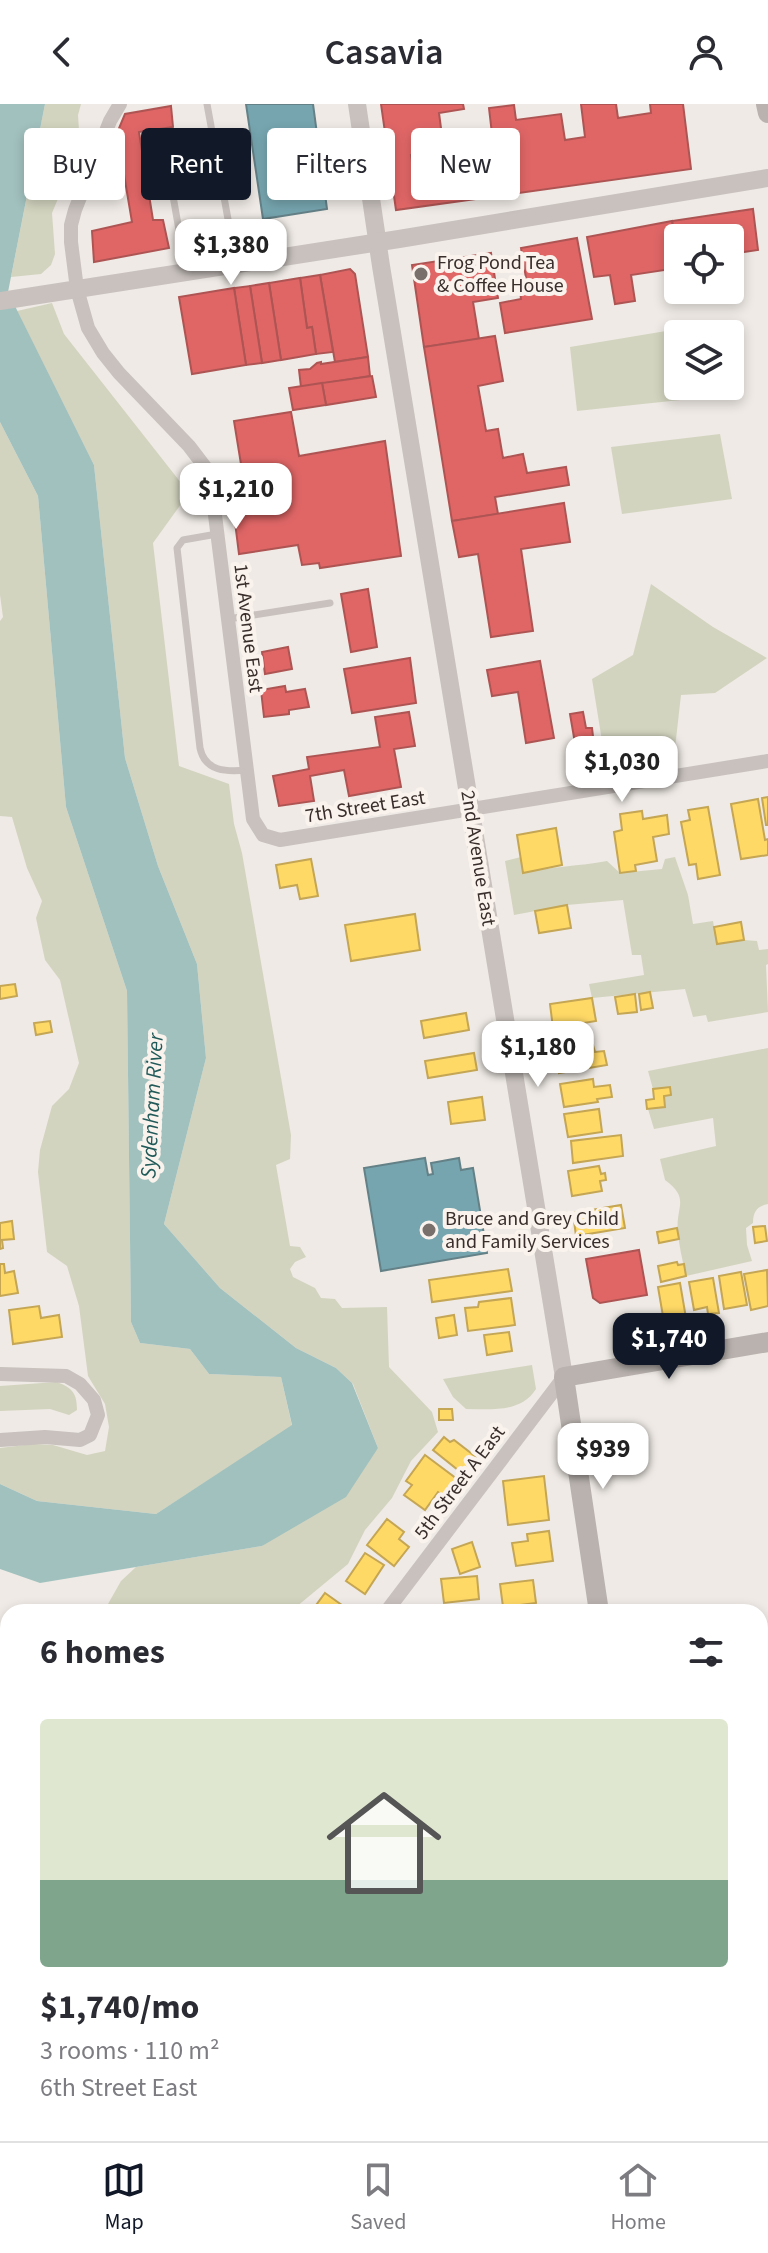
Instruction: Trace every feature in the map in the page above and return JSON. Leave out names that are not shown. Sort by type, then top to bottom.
[{"type":"main road","points":[[766,104],[768,113]]},
{"type":"main road","points":[[564,1377],[768,1342]]},
{"type":"main road","name":"2nd Avenue East","points":[[564,1377],[598,1604]]},
{"type":"street","name":"1st Avenue East","points":[[120,104],[104,136],[71,225],[77,289],[88,328],[103,353],[205,467],[212,491],[253,819],[257,828]]},
{"type":"street","name":"2nd Avenue East","points":[[357,104],[564,1377]]},
{"type":"street","points":[[8,300],[768,178]]},
{"type":"street","name":"7th Street East","points":[[257,828],[263,835],[280,840],[768,761]]},
{"type":"street","points":[[0,1374],[66,1376],[80,1384],[94,1400],[98,1415],[90,1435],[80,1440],[11,1437],[0,1440]]},
{"type":"street","name":"5th Street A East","points":[[392,1604],[564,1377]]},
{"type":"lane","points":[[207,104],[236,265]]},
{"type":"lane","points":[[174,200],[186,272]]},
{"type":"lane","points":[[217,534],[183,540],[177,548],[200,748],[202,756],[211,766],[231,771],[247,770]]},
{"type":"lane","points":[[228,619],[330,603]]},
{"type":"green space","points":[[45,104],[81,104],[79,128],[40,128]]},
{"type":"green space","points":[[26,200],[57,200],[52,213],[55,254],[51,265],[41,274],[11,277]]},
{"type":"green space","points":[[52,303],[64,334],[189,493],[153,543],[179,766],[229,784],[291,1135],[290,1159],[276,1165],[290,1246],[300,1247],[306,1257],[295,1262],[290,1269],[293,1277],[315,1288],[321,1298],[335,1299],[342,1308],[387,1307],[389,1367],[432,1412],[438,1432],[411,1461],[392,1498],[365,1530],[348,1564],[300,1604],[108,1604],[121,1581],[136,1567],[262,1546],[378,1448],[353,1384],[336,1368],[296,1348],[220,1288],[164,1224],[206,1058],[197,964],[158,866],[125,758],[94,465],[17,311]]},
{"type":"green space","points":[[664,331],[664,400],[680,400],[577,411],[570,347]]},
{"type":"green space","points":[[0,422],[38,496],[66,807],[127,991],[131,1322],[140,1343],[190,1349],[209,1374],[281,1377],[292,1426],[156,1514],[37,1501],[0,1484],[0,1448],[53,1445],[87,1455],[105,1451],[109,1427],[105,1404],[88,1376],[79,1306],[67,1266],[47,1252],[38,1172],[40,1150],[52,1106],[69,1089],[79,1063],[60,980],[45,960],[36,918],[42,901],[27,868],[12,817],[0,816],[0,621],[3,617],[0,595]]},
{"type":"green space","points":[[720,434],[732,499],[622,514],[611,447]]},
{"type":"green space","points":[[651,584],[713,627],[767,658],[715,693],[681,695],[675,748],[602,741],[592,679],[633,655]]},
{"type":"green space","points":[[521,857],[524,872],[607,861],[620,873],[662,869],[665,859],[675,857],[688,895],[693,924],[713,921],[717,944],[757,941],[759,950],[768,949],[768,1012],[708,1022],[706,1015],[693,1017],[685,989],[592,998],[589,984],[644,975],[641,955],[632,955],[623,900],[567,905],[514,915],[505,861]]},
{"type":"green space","points":[[768,1048],[768,1204],[756,1210],[753,1223],[746,1228],[752,1261],[686,1276],[678,1232],[680,1198],[665,1180],[660,1159],[716,1146],[713,1118],[654,1129],[648,1109],[665,1107],[664,1096],[671,1095],[670,1087],[653,1089],[648,1071]]},
{"type":"green space","points":[[532,1365],[536,1389],[522,1402],[505,1408],[466,1409],[453,1397],[443,1379]]},
{"type":"green space","points":[[57,1382],[70,1389],[75,1396],[77,1410],[69,1415],[50,1409],[0,1411],[0,1386]]},
{"type":"water","name":"Sydenham River","points":[[0,104],[45,104],[40,128],[24,128],[26,200],[8,292],[94,465],[125,758],[158,866],[197,964],[206,1058],[164,1224],[220,1288],[296,1348],[336,1368],[352,1383],[378,1448],[346,1497],[262,1546],[40,1583],[0,1569],[0,1484],[37,1501],[156,1514],[292,1425],[281,1377],[209,1374],[190,1349],[140,1343],[131,1322],[127,991],[66,807],[38,496],[0,422]]},
{"type":"building: Homes","points":[[768,797],[768,825],[766,825],[762,798]]},
{"type":"building: Homes","points":[[758,799],[765,840],[768,839],[768,855],[741,859],[731,804]]},
{"type":"building: Homes","points":[[708,807],[720,875],[698,879],[696,864],[689,865],[681,822],[690,820],[688,810]]},
{"type":"building: Homes","points":[[642,811],[643,819],[667,815],[669,834],[653,837],[657,861],[635,865],[636,871],[620,873],[614,832],[622,830],[620,814]]},
{"type":"building: Homes","points":[[556,828],[562,865],[523,873],[517,835]]},
{"type":"building: Homes","points":[[311,859],[318,896],[300,899],[297,885],[280,888],[276,865]]},
{"type":"building: Homes","points":[[567,905],[571,928],[539,933],[535,911]]},
{"type":"building: Homes","points":[[415,914],[420,950],[351,961],[345,925]]},
{"type":"building: Homes","points":[[741,922],[744,940],[717,944],[714,927]]},
{"type":"building: Homes","points":[[15,984],[17,996],[0,999],[0,986]]},
{"type":"building: Homes","points":[[650,992],[653,1008],[641,1010],[639,994]]},
{"type":"building: Homes","points":[[635,994],[637,1012],[618,1014],[615,997]]},
{"type":"building: Homes","points":[[592,998],[596,1021],[553,1028],[550,1004]]},
{"type":"building: Homes","points":[[466,1013],[469,1030],[424,1038],[421,1021]]},
{"type":"building: Homes","points":[[50,1021],[52,1032],[36,1035],[34,1023]]},
{"type":"building: Homes","points":[[585,1038],[586,1046],[593,1045],[595,1052],[604,1051],[607,1065],[559,1073],[555,1043]]},
{"type":"building: Homes","points":[[474,1053],[477,1070],[428,1078],[425,1061]]},
{"type":"building: Homes","points":[[593,1079],[594,1087],[610,1085],[612,1097],[564,1107],[560,1084]]},
{"type":"building: Homes","points":[[670,1087],[671,1095],[664,1096],[665,1107],[647,1109],[646,1100],[654,1099],[653,1089]]},
{"type":"building: Homes","points":[[482,1097],[485,1120],[451,1124],[448,1102]]},
{"type":"building: Homes","points":[[599,1109],[602,1132],[568,1137],[564,1114]]},
{"type":"building: Homes","points":[[621,1135],[623,1156],[573,1163],[571,1141]]},
{"type":"building: Homes","points":[[599,1166],[606,1180],[600,1181],[602,1191],[572,1196],[568,1171]]},
{"type":"building: Homes","points":[[621,1205],[625,1228],[576,1236],[573,1213]]},
{"type":"building: Homes","points":[[12,1221],[14,1239],[2,1240],[3,1248],[0,1249],[0,1223]]},
{"type":"building: Homes","points":[[765,1226],[767,1241],[755,1243],[753,1227]]},
{"type":"building: Homes","points":[[677,1228],[679,1239],[659,1243],[657,1232]]},
{"type":"building: Homes","points":[[677,1262],[678,1265],[684,1264],[686,1276],[661,1282],[658,1266]]},
{"type":"building: Homes","points":[[0,1264],[4,1264],[5,1273],[14,1271],[18,1293],[0,1296]]},
{"type":"building: Homes","points":[[508,1269],[512,1291],[432,1302],[429,1280]]},
{"type":"building: Homes","points":[[767,1270],[768,1306],[751,1310],[744,1274]]},
{"type":"building: Homes","points":[[741,1272],[747,1305],[724,1309],[719,1276]]},
{"type":"building: Homes","points":[[713,1278],[719,1313],[708,1314],[707,1307],[694,1310],[689,1282]]},
{"type":"building: Homes","points":[[680,1283],[686,1318],[664,1322],[658,1287]]},
{"type":"building: Homes","points":[[511,1298],[515,1325],[468,1331],[465,1308],[478,1307],[479,1302]]},
{"type":"building: Homes","points":[[39,1306],[41,1318],[59,1315],[62,1337],[13,1344],[9,1310]]},
{"type":"building: Homes","points":[[454,1315],[457,1335],[439,1338],[436,1318]]},
{"type":"building: Homes","points":[[509,1332],[512,1351],[487,1355],[484,1335]]},
{"type":"building: Homes","points":[[439,1409],[452,1409],[453,1420],[439,1420]]},
{"type":"building: Homes","points":[[444,1437],[450,1442],[454,1440],[476,1457],[463,1474],[433,1450]]},
{"type":"building: Homes","points":[[425,1455],[457,1479],[444,1496],[438,1492],[425,1510],[404,1495],[412,1485],[406,1481]]},
{"type":"building: Homes","points":[[544,1476],[549,1520],[508,1525],[503,1481]]},
{"type":"building: Homes","points":[[387,1519],[404,1532],[399,1539],[409,1547],[394,1566],[367,1545]]},
{"type":"building: Homes","points":[[549,1531],[553,1561],[516,1566],[512,1543],[528,1541],[527,1534]]},
{"type":"building: Homes","points":[[472,1542],[480,1567],[460,1574],[452,1549]]},
{"type":"building: Homes","points":[[365,1553],[384,1565],[365,1594],[346,1581]]},
{"type":"building: Homes","points":[[477,1576],[479,1599],[444,1603],[441,1579]]},
{"type":"building: Homes","points":[[533,1580],[536,1603],[503,1604],[500,1584]]},
{"type":"building: Homes","points":[[325,1593],[340,1604],[317,1604]]},
{"type":"building: Shops","points":[[381,104],[463,104],[464,109],[439,113],[441,128],[411,128],[411,200],[468,200],[396,210],[395,128],[384,128]]},
{"type":"building: Shops","points":[[581,104],[616,104],[618,118],[651,113],[650,104],[683,104],[691,169],[520,193],[520,128],[491,128],[489,108],[514,105],[516,120],[561,114],[565,140],[585,137]]},
{"type":"building: Shops","points":[[171,106],[173,127],[141,128],[139,132],[141,200],[150,200],[153,220],[163,220],[169,248],[94,262],[92,231],[132,222],[125,180],[125,128],[119,128],[125,114]]},
{"type":"building: Shops","points":[[753,209],[758,250],[744,252],[744,224],[672,224],[672,221]]},
{"type":"building: Shops","points":[[672,221],[672,224],[664,224],[664,270],[631,275],[635,301],[615,304],[610,275],[594,277],[587,237]]},
{"type":"building: Shops","points":[[577,238],[592,319],[505,333],[500,303],[521,299],[520,290],[527,284],[521,248]]},
{"type":"building: Shops","points":[[491,253],[498,298],[473,302],[479,339],[424,347],[412,265]]},
{"type":"building: Shops","points":[[350,269],[355,274],[368,357],[335,362],[320,275]]},
{"type":"building: Shops","points":[[320,275],[333,352],[316,354],[312,327],[307,328],[300,278]]},
{"type":"building: Shops","points":[[300,278],[307,328],[312,327],[316,354],[281,360],[269,283]]},
{"type":"building: Shops","points":[[269,283],[281,360],[262,363],[250,286]]},
{"type":"building: Shops","points":[[250,286],[262,363],[246,365],[234,288]]},
{"type":"building: Shops","points":[[234,288],[246,365],[192,374],[179,297]]},
{"type":"building: Shops","points":[[495,336],[503,381],[478,386],[486,431],[498,429],[503,458],[523,454],[527,473],[566,467],[569,485],[495,497],[498,514],[452,521],[424,347]]},
{"type":"building: Shops","points":[[368,357],[370,376],[301,387],[299,370],[310,369],[321,362]]},
{"type":"building: Shops","points":[[372,376],[376,397],[326,405],[322,383]]},
{"type":"building: Shops","points":[[322,383],[326,405],[293,410],[289,388]]},
{"type":"building: Shops","points":[[291,412],[299,456],[385,441],[401,556],[320,568],[319,563],[302,565],[298,545],[239,554],[228,466],[241,464],[234,421]]},
{"type":"building: Shops","points":[[564,503],[570,542],[521,549],[533,631],[491,637],[478,554],[459,557],[452,521]]},
{"type":"building: Shops","points":[[368,589],[377,647],[351,652],[341,594]]},
{"type":"building: Shops","points":[[288,647],[292,669],[265,674],[262,652]]},
{"type":"building: Shops","points":[[410,658],[416,703],[352,713],[344,669]]},
{"type":"building: Shops","points":[[540,661],[554,738],[526,743],[518,692],[492,696],[487,670]]},
{"type":"building: Shops","points":[[285,686],[286,692],[305,689],[309,707],[289,710],[289,714],[264,717],[261,690]]},
{"type":"building: Shops","points":[[409,712],[415,746],[394,749],[401,787],[349,796],[344,770],[310,776],[314,801],[279,806],[273,776],[309,769],[307,757],[380,747],[375,717]]},
{"type":"building: Shops","points":[[583,712],[586,728],[592,728],[595,753],[577,755],[570,714]]},
{"type":"building: Shops","points":[[639,1250],[647,1295],[600,1303],[593,1298],[586,1259]]},
{"type":"building: Public","points":[[246,104],[313,104],[316,128],[267,128],[267,200],[326,200],[327,209],[263,219]]},
{"type":"building: Public","name":"Bruce and Grey Child and Family Services","points":[[425,1158],[428,1175],[433,1174],[431,1163],[459,1158],[461,1170],[473,1168],[487,1253],[381,1271],[364,1168]]},
{"type":"place","name":"Frog Pond Tea & Coffee House","points":[[421,274]]},
{"type":"place","name":"Bruce and Grey Child and Family Services","points":[[429,1230]]}]
